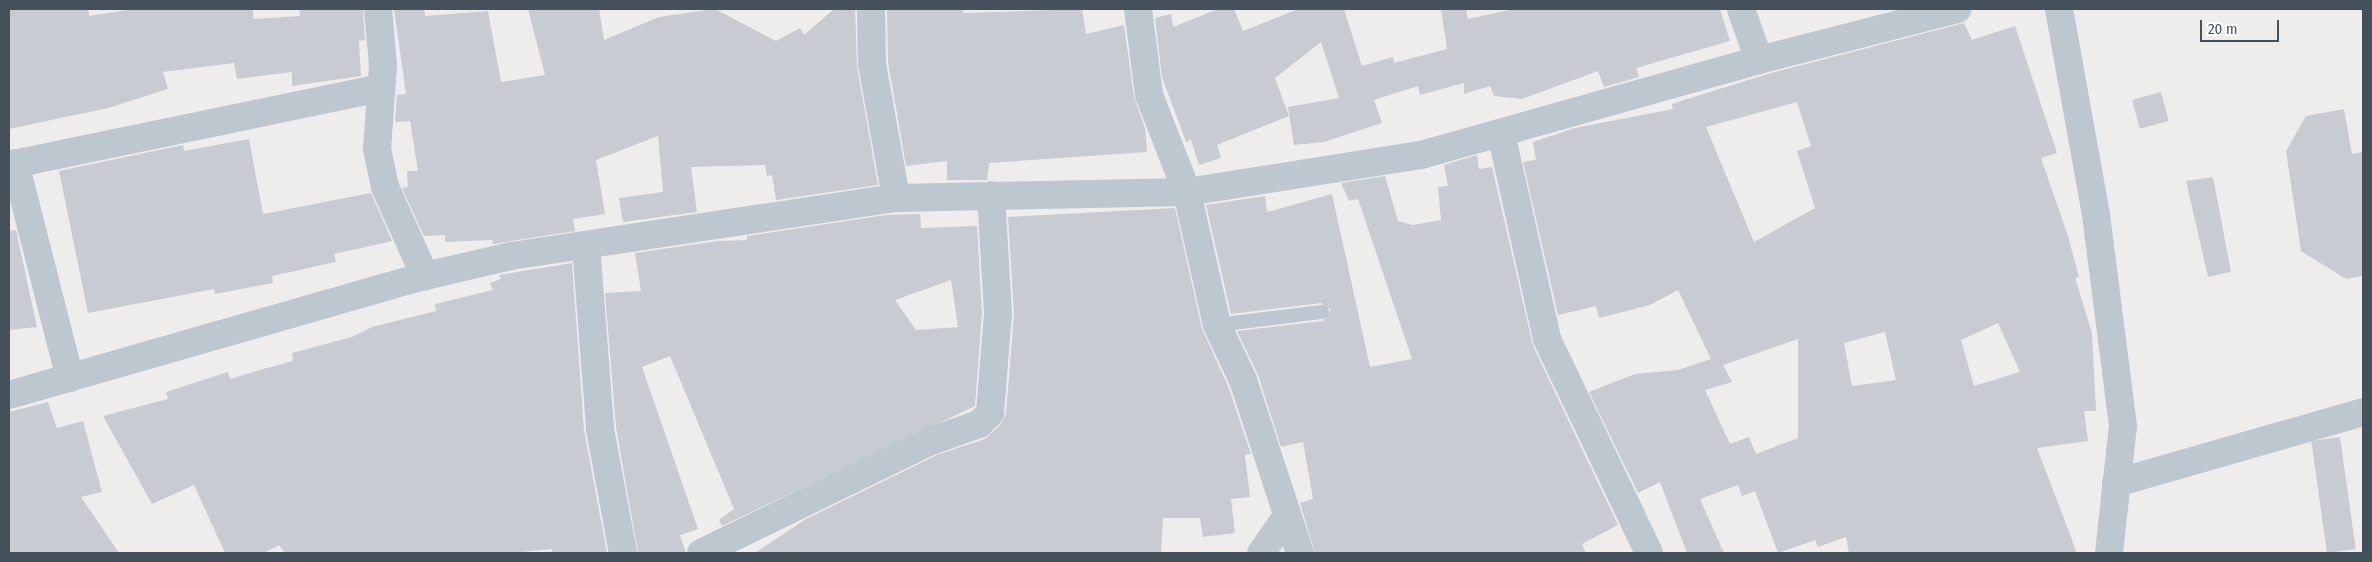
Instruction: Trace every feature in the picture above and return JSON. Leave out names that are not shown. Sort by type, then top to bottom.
[{"type":"street","points":[[378,9],[383,66],[377,148],[386,187],[425,276]]},
{"type":"street","points":[[871,9],[872,64],[896,198]]},
{"type":"street","points":[[1138,9],[1150,95],[1187,192],[1217,325],[1243,380],[1300,553]]},
{"type":"street","points":[[1741,9],[1759,60]]},
{"type":"street","points":[[9,395],[425,276],[511,256],[896,198],[991,194],[1187,192],[1421,155],[1759,60],[1958,9]]},
{"type":"street","points":[[2060,9],[2113,327],[2122,426],[2109,553]]},
{"type":"street","points":[[70,378],[12,164],[380,88]]},
{"type":"street","points":[[1501,133],[1547,339],[1649,553]]},
{"type":"street","points":[[701,553],[931,441],[979,424],[990,414],[998,313],[991,194]]},
{"type":"street","points":[[586,245],[600,429],[623,553]]},
{"type":"street","points":[[2116,483],[2363,412]]},
{"type":"street","points":[[1261,553],[1288,516]]},
{"type":"lane","points":[[1217,325],[1322,312]]},
{"type":"building","points":[[9,9],[88,9],[89,16],[133,9],[253,9],[253,19],[300,16],[299,9],[363,9],[365,40],[359,41],[361,76],[292,86],[292,72],[237,79],[234,63],[163,72],[168,89],[108,108],[9,129]]},
{"type":"building","points":[[394,9],[424,9],[425,16],[488,11],[501,82],[545,75],[528,9],[599,9],[604,40],[659,17],[715,9],[776,41],[800,28],[804,35],[834,9],[855,9],[857,67],[878,185],[776,200],[772,175],[767,176],[765,165],[691,167],[697,212],[623,222],[619,198],[663,192],[658,136],[596,160],[605,214],[573,219],[575,231],[493,244],[492,240],[445,242],[445,235],[424,236],[402,188],[408,187],[407,171],[418,171],[410,121],[395,122],[397,95],[406,94]]},
{"type":"building","points":[[887,9],[963,9],[963,13],[1082,9],[1086,34],[1124,25],[1134,97],[1145,128],[1147,152],[989,163],[987,180],[947,180],[947,161],[906,166],[888,62]]},
{"type":"building","points":[[1218,9],[1234,9],[1243,31],[1298,9],[1344,9],[1362,66],[1393,57],[1394,63],[1447,49],[1441,9],[1466,9],[1468,19],[1514,9],[1720,9],[1730,41],[1636,68],[1639,77],[1604,87],[1598,71],[1522,99],[1494,96],[1490,86],[1464,94],[1464,83],[1420,95],[1418,86],[1374,100],[1382,123],[1324,142],[1294,145],[1288,107],[1339,98],[1321,42],[1275,78],[1289,116],[1217,145],[1221,158],[1199,165],[1191,140],[1186,142],[1162,77],[1155,18],[1171,14],[1173,27]]},
{"type":"building","points":[[1964,23],[1972,40],[2015,26],[2057,153],[2041,158],[2068,236],[2079,277],[2075,278],[2092,333],[2096,411],[2084,411],[2088,441],[2037,448],[2077,553],[1849,553],[1846,537],[1818,547],[1815,540],[1778,553],[1755,491],[1742,496],[1738,485],[1700,499],[1724,553],[1687,553],[1660,482],[1638,493],[1589,392],[1635,374],[1678,370],[1711,359],[1678,290],[1650,305],[1599,318],[1596,306],[1558,315],[1523,162],[1536,160],[1533,142],[1575,128],[1673,109],[1672,104],[1771,73]],"holes":[[[1797,102],[1811,146],[1797,151],[1815,208],[1754,242],[1706,127]],[[1998,323],[2020,372],[1974,386],[1961,340]],[[1885,332],[1896,380],[1852,386],[1844,343]],[[1798,339],[1798,438],[1756,454],[1749,437],[1730,444],[1705,390],[1732,382],[1723,365]]]},
{"type":"building","points":[[2161,92],[2169,121],[2140,129],[2132,100]]},
{"type":"building","points":[[2344,109],[2352,154],[2363,152],[2363,276],[2346,279],[2301,251],[2286,151],[2306,116]]},
{"type":"building","points":[[249,139],[263,214],[371,193],[392,241],[334,254],[336,262],[272,276],[273,283],[215,294],[214,289],[88,313],[59,171],[183,145],[184,151]]},
{"type":"building","points":[[1477,155],[1479,169],[1492,167],[1533,346],[1618,525],[1582,544],[1586,553],[1315,553],[1300,503],[1313,499],[1303,442],[1281,447],[1258,375],[1237,331],[1323,321],[1331,310],[1321,303],[1231,314],[1206,205],[1265,196],[1267,212],[1332,194],[1370,367],[1412,359],[1358,199],[1349,201],[1341,183],[1385,176],[1398,221],[1413,225],[1441,220],[1438,187],[1448,186],[1444,165]]},
{"type":"building","points":[[2213,177],[2231,272],[2208,277],[2186,181]]},
{"type":"building","points":[[1175,208],[1202,329],[1228,386],[1251,454],[1245,455],[1250,497],[1231,499],[1235,533],[1203,537],[1200,518],[1163,518],[1161,553],[755,553],[806,519],[937,455],[985,439],[1001,424],[1006,414],[1014,314],[1008,217]]},
{"type":"building","points":[[920,214],[921,228],[977,226],[982,313],[975,406],[722,526],[719,520],[734,509],[670,356],[642,367],[698,529],[680,535],[686,553],[638,553],[616,427],[605,293],[641,291],[635,253],[718,241],[747,240],[747,236],[886,215]],"holes":[[[951,280],[958,327],[916,330],[895,300]]]},
{"type":"building","points":[[16,230],[37,327],[9,330],[9,231]]},
{"type":"building","points":[[572,263],[584,430],[607,553],[552,553],[552,549],[509,553],[285,553],[279,545],[264,553],[225,553],[194,485],[152,504],[103,416],[168,399],[166,392],[228,372],[230,379],[293,361],[292,353],[352,337],[372,327],[436,311],[435,304],[493,290],[490,283],[501,279],[499,275]]},
{"type":"building","points":[[48,402],[57,428],[83,421],[102,492],[81,497],[119,553],[9,553],[9,412]]},
{"type":"building","points":[[2340,437],[2356,549],[2327,553],[2311,441]]}]
